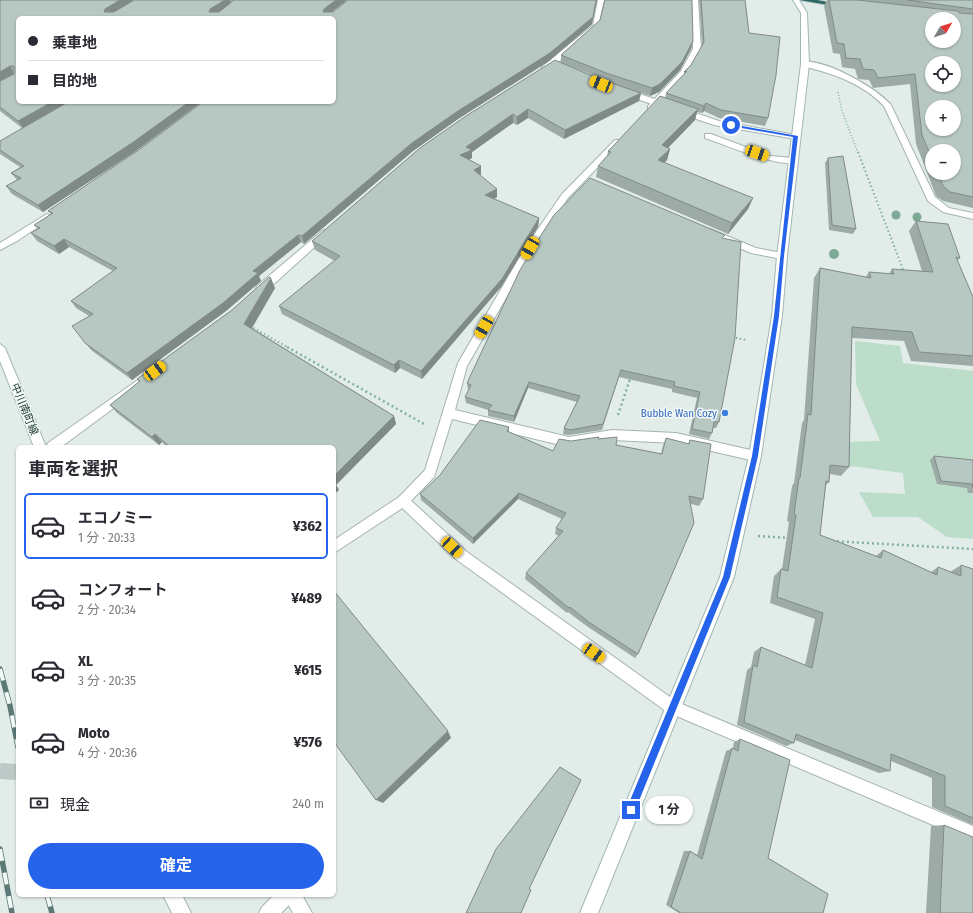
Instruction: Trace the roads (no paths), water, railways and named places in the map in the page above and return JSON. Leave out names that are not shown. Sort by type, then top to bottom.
[{"type":"highway","points":[[802,0],[845,6]]},
{"type":"street","points":[[536,75],[556,66],[596,26],[602,0]]},
{"type":"street","points":[[646,113],[684,72],[697,49],[695,0]]},
{"type":"street","points":[[590,913],[672,707],[727,577],[755,456],[776,316],[805,64],[804,13],[796,0]]},
{"type":"street","points":[[805,64],[820,66],[840,74],[881,97],[887,105],[931,199],[946,210],[973,216]]},
{"type":"street","points":[[615,88],[717,123],[796,136]]},
{"type":"street","points":[[336,546],[403,501],[430,473],[462,366],[526,254],[566,196],[588,179],[626,134]]},
{"type":"street","points":[[708,136],[769,158],[793,161]]},
{"type":"street","points":[[0,247],[14,240],[57,210]]},
{"type":"street","points":[[255,294],[333,227]]},
{"type":"street","points":[[705,229],[754,251],[782,256]]},
{"type":"street","name":"中川南町線","points":[[0,348],[39,445]]},
{"type":"street","points":[[55,445],[155,371]]},
{"type":"street","points":[[448,413],[568,442],[612,435],[676,438],[755,456]]},
{"type":"street","points":[[403,501],[462,556],[672,707],[973,834]]},
{"type":"street","points":[[173,897],[182,913]]},
{"type":"street","points":[[268,913],[285,897]]},
{"type":"street","points":[[293,897],[303,913]]},
{"type":"tunnel","points":[[0,771],[16,772]]},
{"type":"railway","points":[[0,669],[10,706],[16,737]]},
{"type":"railway","points":[[0,849],[12,913]]},
{"type":"railway","points":[[48,897],[52,913]]},
{"type":"place","name":"Bubble Wan Cozy","points":[[725,413]]}]
